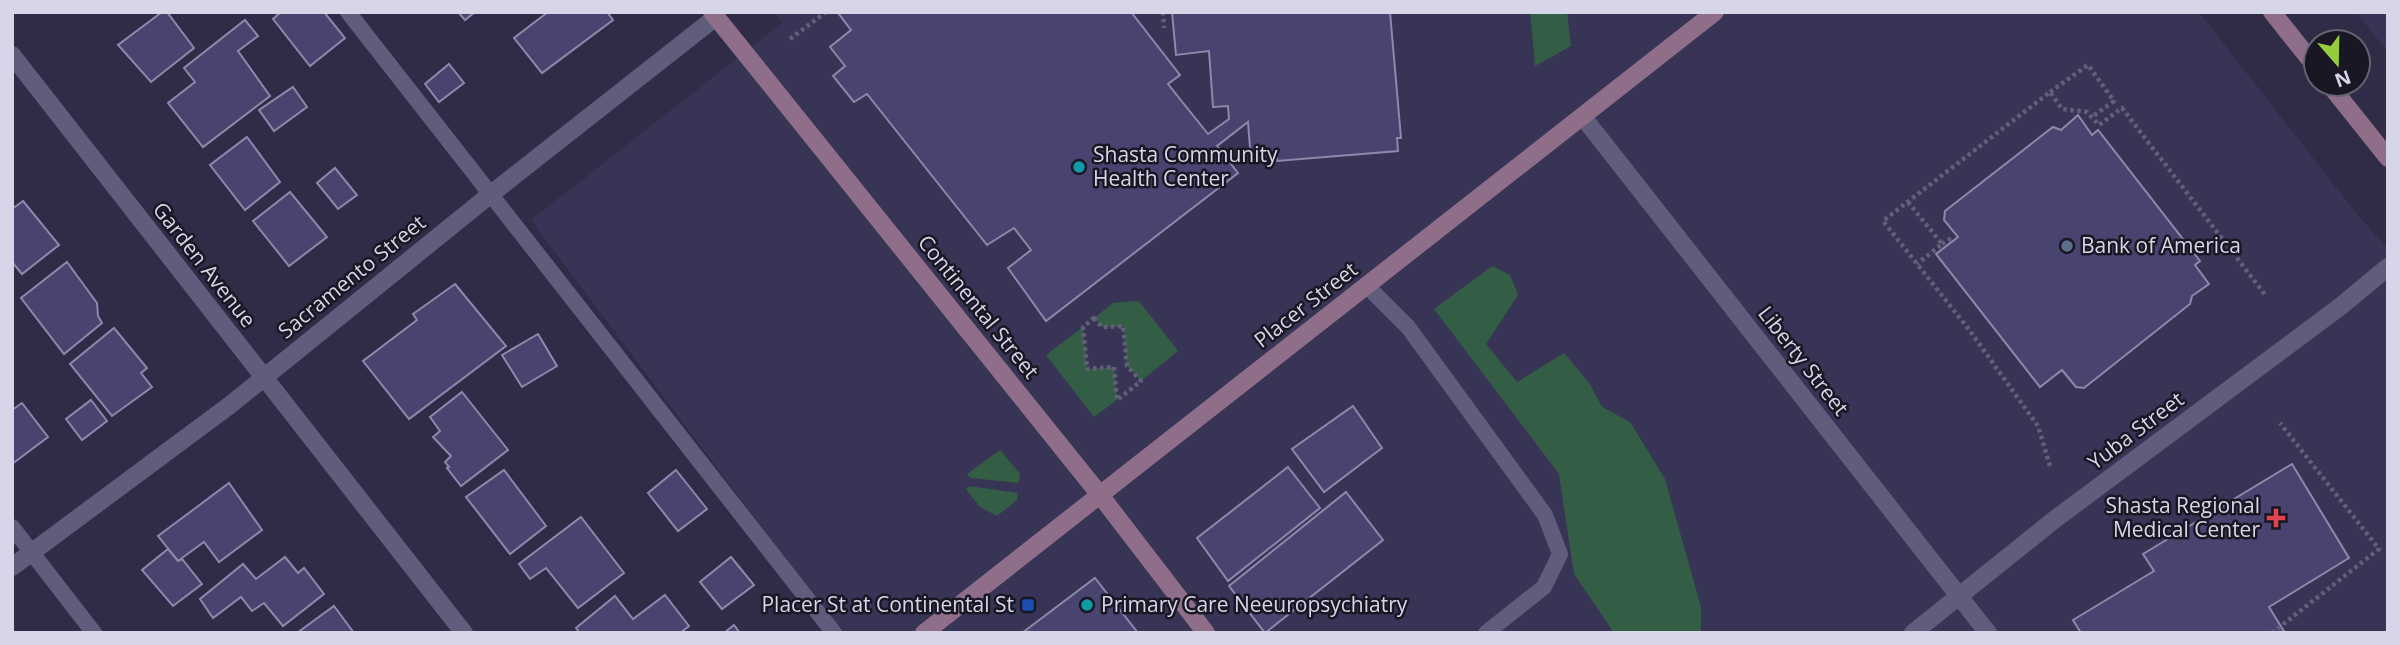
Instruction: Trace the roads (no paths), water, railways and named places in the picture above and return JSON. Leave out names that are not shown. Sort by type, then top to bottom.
[{"type":"street","name":"Placer Street","points":[[924,633],[1715,12]]},
{"type":"street","points":[[2272,12],[2302,50]]},
{"type":"street","name":"Sacramento Street","points":[[12,567],[230,405],[714,15]]},
{"type":"street","name":"Continental Street","points":[[714,15],[1100,495],[1206,633]]},
{"type":"street","name":"Garden Avenue","points":[[12,55],[464,633]]},
{"type":"street","points":[[2340,98],[2388,158]]},
{"type":"street","name":"Liberty Street","points":[[1583,117],[1988,633]]},
{"type":"street","name":"Yuba Street","points":[[1913,633],[2054,520],[2341,306],[2388,267]]},
{"type":"lane","points":[[348,12],[834,633]]},
{"type":"lane","points":[[1367,286],[1408,327],[1545,515],[1560,554],[1544,587],[1486,633]]},
{"type":"lane","points":[[12,527],[94,633]]},
{"type":"place","name":"Shasta Community Health Center","points":[[1079,167]]},
{"type":"place","name":"Bank of America","points":[[2067,246]]},
{"type":"place","name":"Shasta Regional Medical Center","points":[[2276,518]]},
{"type":"place","name":"Placer St at Continental St","points":[[1028,605]]},
{"type":"place","name":"Primary Care Neeuropsychiatry","points":[[1087,605]]}]
